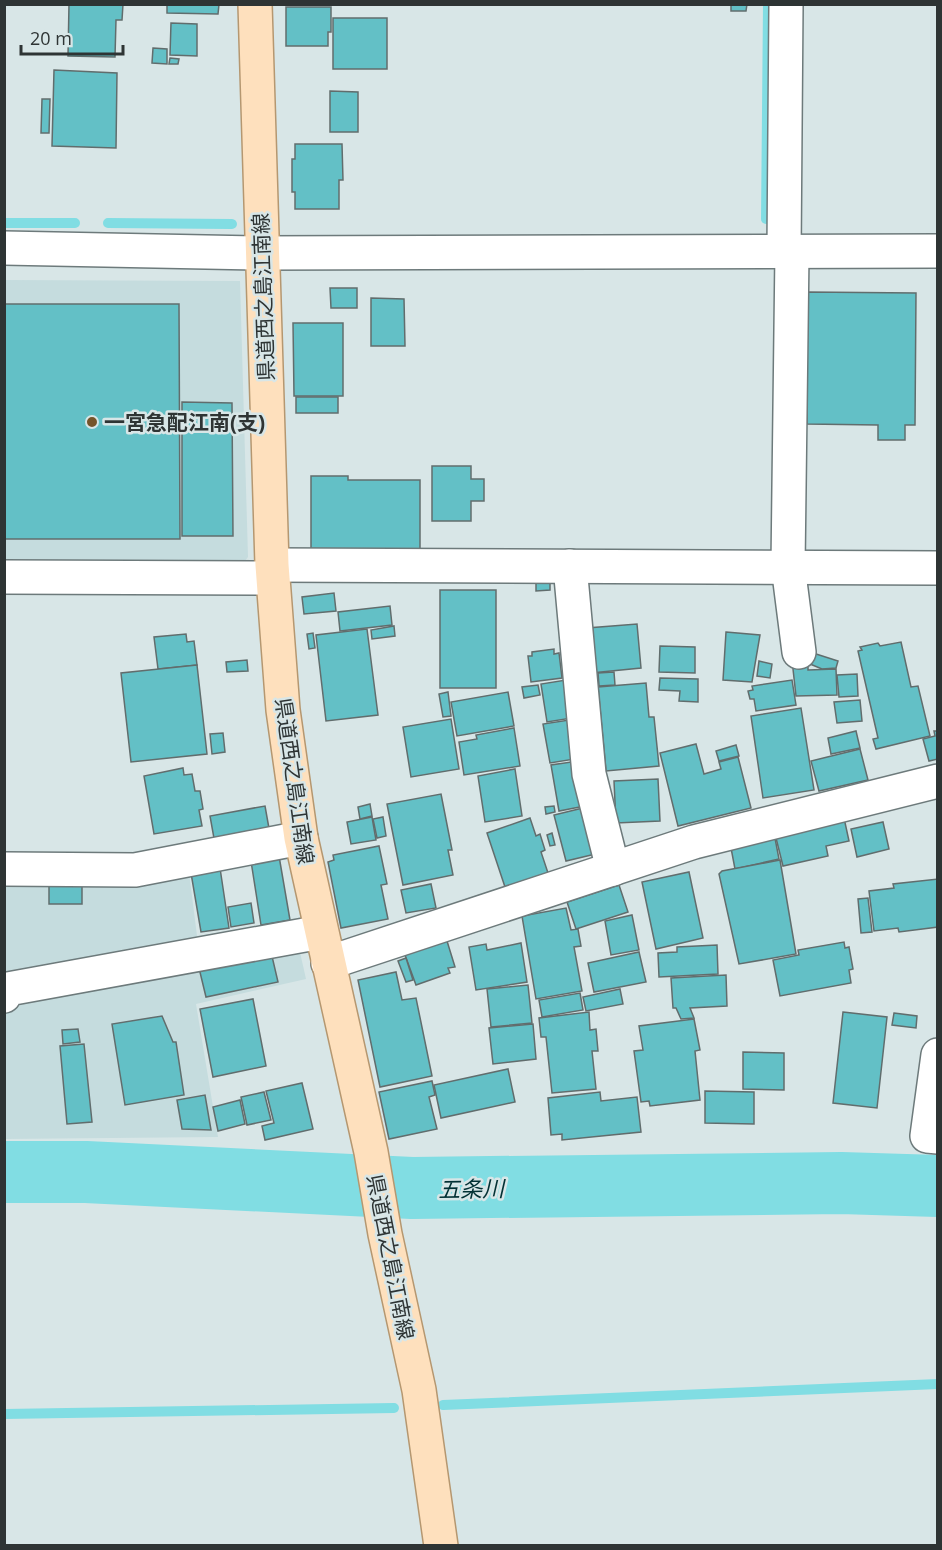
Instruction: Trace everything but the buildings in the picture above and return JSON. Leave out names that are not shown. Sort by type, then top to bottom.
[{"type":"main road","name":"県道西之島江南線","points":[[255,4],[272,571],[283,710],[301,838],[371,1152],[418,1390],[441,1545]]},
{"type":"street","points":[[786,4],[788,566],[799,652]]},
{"type":"street","points":[[4,249],[262,254],[938,251]]},
{"type":"street","points":[[570,566],[589,774],[613,869]]},
{"type":"street","points":[[4,577],[570,566],[938,568]]},
{"type":"street","points":[[4,996],[8,989],[325,948],[613,869],[694,842],[938,781]]},
{"type":"street","points":[[4,869],[135,870],[301,838]]},
{"type":"street","points":[[938,1054],[927,1136],[938,1137]]},
{"type":"shaded area","name":"一宮急配江南(支)","points":[[4,280],[240,281],[248,557],[241,566],[5,567]]},
{"type":"shaded area","points":[[189,872],[197,936],[293,921],[306,979],[196,1004],[218,1137],[5,1139],[4,881]]},
{"type":"waterway","points":[[766,219],[768,4]]},
{"type":"waterway","points":[[4,223],[75,223]]},
{"type":"waterway","points":[[108,223],[232,224]]},
{"type":"waterway","name":"五条川","points":[[4,1172],[86,1172],[412,1188],[841,1183],[938,1186]]},
{"type":"waterway","points":[[443,1405],[938,1384]]},
{"type":"waterway","points":[[4,1414],[394,1408]]},
{"type":"place","name":"一宮急配江南(支)","points":[[92,422]]}]
